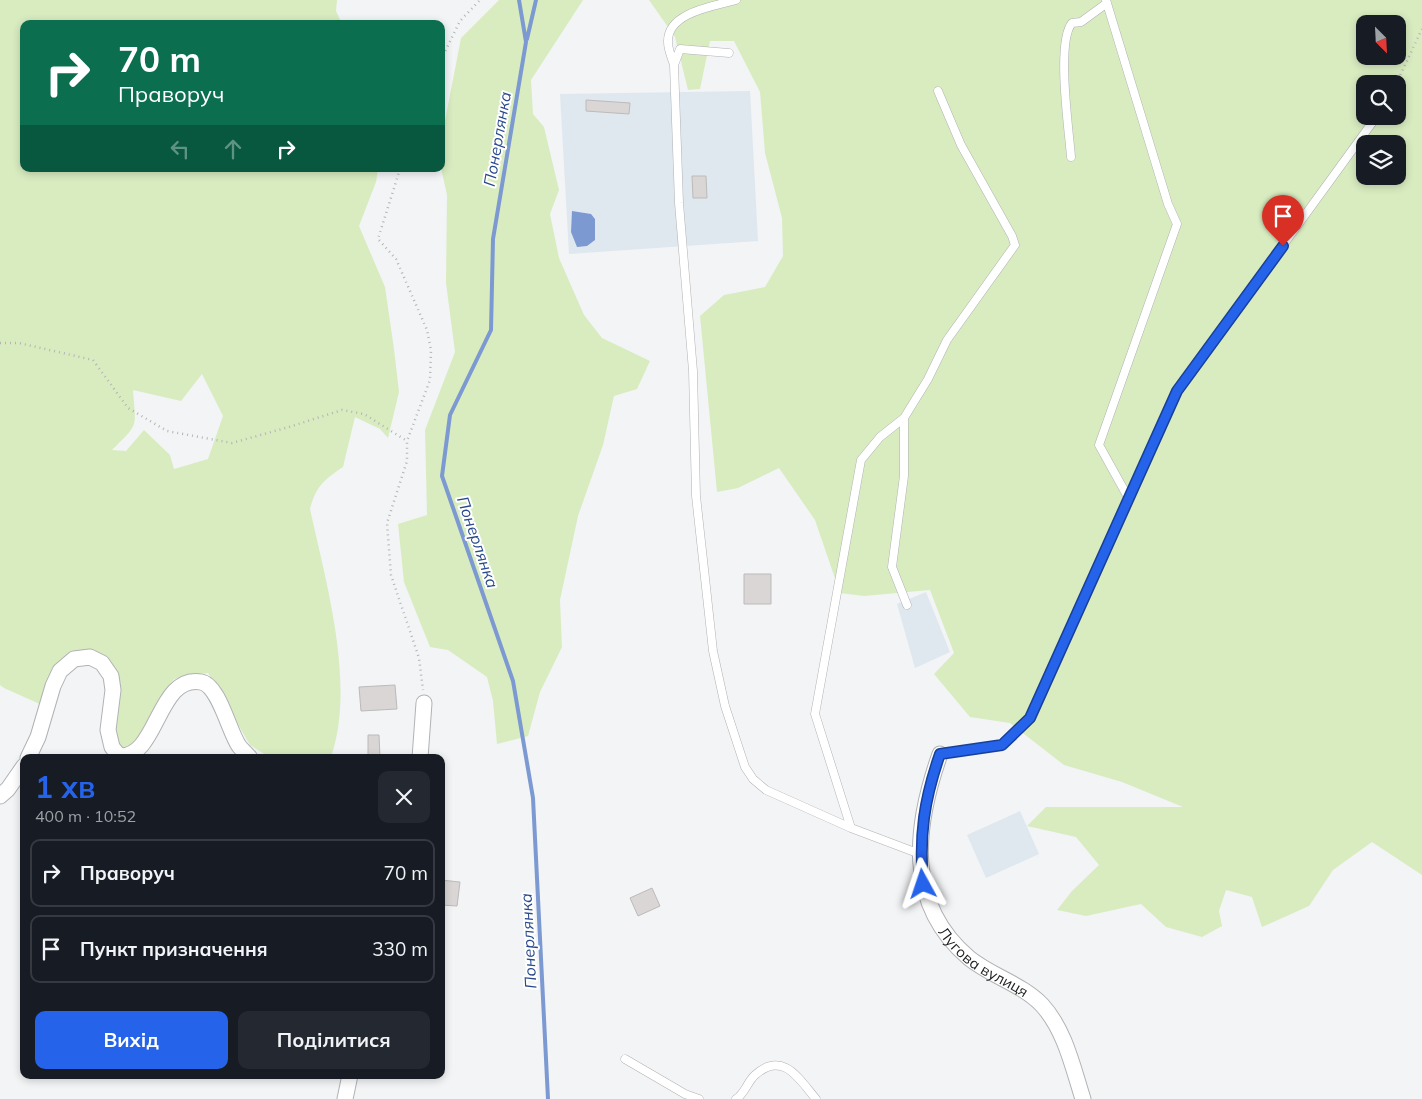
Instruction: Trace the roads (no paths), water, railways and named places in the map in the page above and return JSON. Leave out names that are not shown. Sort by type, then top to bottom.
[{"type":"street","points":[[30,754],[38,737],[53,686],[60,671],[74,659],[90,657],[102,663],[111,676],[114,690],[108,730],[112,747],[117,754]]},
{"type":"street","points":[[133,754],[137,752],[151,731],[163,706],[181,686],[193,681],[204,682],[213,690],[239,746],[246,754]]},
{"type":"street","points":[[420,754],[424,703]]},
{"type":"street","name":"Лугова вулиця","points":[[940,754],[929,785],[922,820],[920,854],[923,884],[933,913],[947,936],[969,958],[998,978],[1028,994],[1042,1006],[1057,1026],[1083,1099]]},
{"type":"street","points":[[0,796],[8,789],[20,772]]},
{"type":"street","points":[[344,1099],[349,1079]]},
{"type":"lane","points":[[736,0],[691,12],[675,23],[668,41],[674,65],[679,203],[693,371],[696,496],[713,650],[725,706],[745,767],[752,779],[766,790],[851,828],[920,854]]},
{"type":"lane","points":[[1071,157],[1064,71],[1066,29],[1072,23],[1080,22],[1106,2],[1168,204],[1177,224],[1099,445],[1129,498]]},
{"type":"lane","points":[[674,65],[680,49],[729,53]]},
{"type":"lane","points":[[851,828],[815,714],[861,460],[880,437],[904,418],[928,379],[947,340],[1015,245],[1012,236],[962,145],[938,91]]},
{"type":"lane","points":[[940,754],[1002,745],[1030,718],[1177,391],[1370,125]]},
{"type":"lane","points":[[904,418],[904,476],[892,567],[907,605]]},
{"type":"lane","points":[[625,1059],[684,1094],[699,1099]]},
{"type":"lane","points":[[736,1099],[755,1075],[771,1065],[782,1065],[792,1070],[816,1099]]},
{"type":"water","points":[[572,211],[591,214],[595,219],[595,240],[587,246],[577,247],[571,232]]},
{"type":"waterway","name":"Понерлянка","points":[[519,0],[526,42],[493,239],[491,330],[450,415],[442,476],[513,681],[533,798],[548,1099]]},
{"type":"waterway","points":[[527,39],[536,0]]}]
